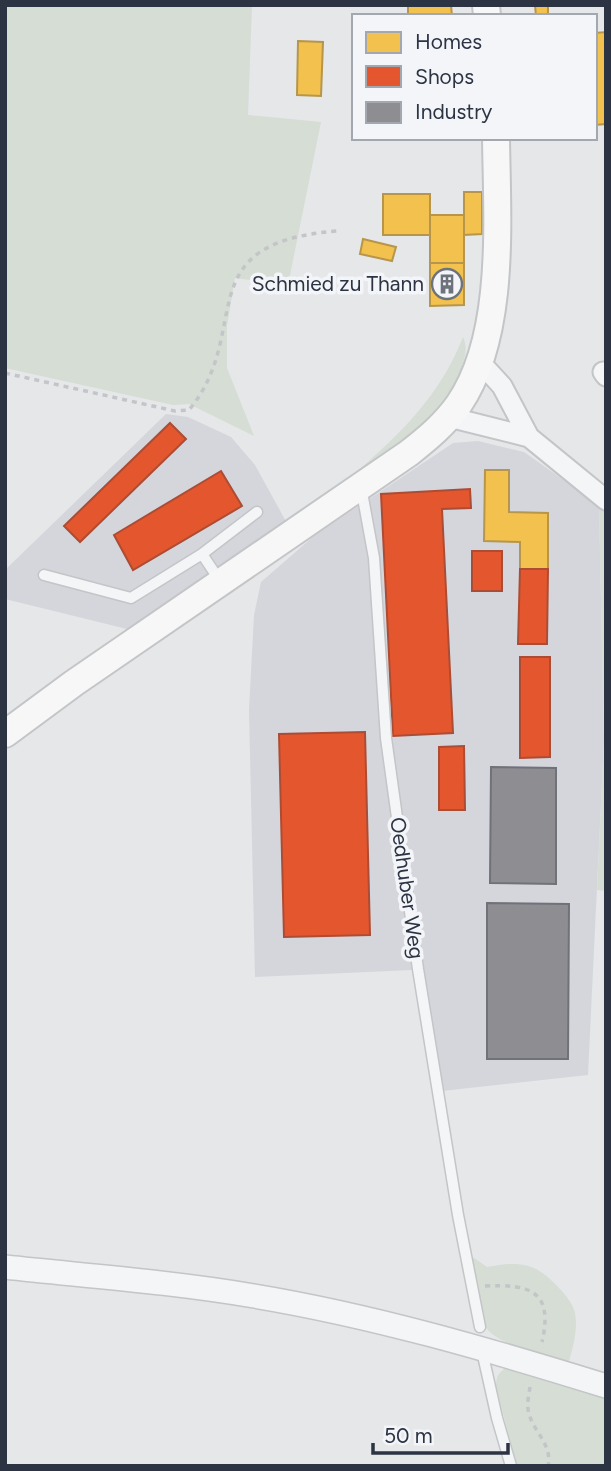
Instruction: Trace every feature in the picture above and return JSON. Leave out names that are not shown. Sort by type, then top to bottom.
[{"type":"main road","points":[[5,734],[220,582],[361,487],[431,435],[449,417],[466,392],[479,361],[485,344],[493,298],[497,213],[496,140]]},
{"type":"street","points":[[479,361],[502,386],[528,437],[606,500]]},
{"type":"street","points":[[449,417],[528,437]]},
{"type":"street","points":[[5,1267],[256,1296],[374,1320],[480,1337],[606,1386]]},
{"type":"lane","name":"Oedhuber Weg","points":[[361,487],[374,558],[386,738],[418,969],[480,1337],[497,1418],[511,1466]]},
{"type":"lane","points":[[44,575],[131,598],[202,554],[257,512]]},
{"type":"lane","points":[[202,554],[220,582]]},
{"type":"path","points":[[5,373],[175,411],[189,410],[210,378],[231,291],[241,270],[251,259],[291,237],[337,231]]},
{"type":"path","points":[[472,1287],[520,1286],[538,1296],[546,1316],[542,1342]]},
{"type":"path","points":[[530,1387],[528,1409],[549,1451],[548,1466]]},
{"type":"shaded area","points":[[5,5],[252,5],[248,115],[321,122],[288,285],[235,278],[227,326],[227,368],[254,436],[189,404],[173,405],[5,368]]},
{"type":"shaded area","points":[[463,337],[465,357],[452,390],[439,409],[406,442],[329,495],[388,443],[423,405],[439,384]]},
{"type":"shaded area","points":[[166,414],[188,417],[231,437],[255,465],[288,525],[131,630],[5,599],[5,570]]},
{"type":"shaded area","points":[[478,441],[524,452],[599,505],[604,741],[588,1075],[433,1092],[412,970],[255,977],[249,709],[254,615],[261,582],[314,536],[453,443]]},
{"type":"shaded area","points":[[599,505],[606,509],[606,891],[597,890],[604,741]]},
{"type":"shaded area","points":[[471,1256],[487,1267],[517,1264],[533,1268],[549,1278],[563,1292],[572,1305],[576,1319],[569,1362],[515,1346],[488,1330],[479,1305]]},
{"type":"shaded area","points":[[511,1366],[606,1395],[606,1466],[517,1466],[496,1387],[499,1373]]},
{"type":"building: Homes","points":[[408,5],[451,5],[452,14],[408,14]]},
{"type":"building: Homes","points":[[535,5],[548,5],[548,14],[536,14]]},
{"type":"building: Homes","points":[[606,32],[606,124],[597,125],[597,33]]},
{"type":"building: Homes","points":[[298,41],[323,42],[321,96],[297,95]]},
{"type":"building: Homes","points":[[464,192],[482,192],[482,234],[464,235]]},
{"type":"building: Homes","points":[[383,194],[430,194],[430,235],[383,235]]},
{"type":"building: Homes","points":[[430,215],[464,215],[464,263],[430,263]]},
{"type":"building: Homes","points":[[363,239],[396,247],[392,261],[360,254]]},
{"type":"building: Homes","name":"Schmied zu Thann","points":[[430,263],[464,263],[464,305],[430,306]]},
{"type":"building: Homes","points":[[485,470],[509,470],[509,512],[548,513],[548,569],[520,569],[520,542],[484,541]]},
{"type":"building: Shops","points":[[170,423],[186,439],[80,542],[64,526]]},
{"type":"building: Shops","points":[[221,471],[242,506],[133,570],[114,535]]},
{"type":"building: Shops","points":[[470,489],[471,508],[442,509],[453,733],[393,736],[381,494]]},
{"type":"building: Shops","points":[[472,551],[502,551],[502,591],[472,591]]},
{"type":"building: Shops","points":[[520,569],[548,569],[547,644],[518,644]]},
{"type":"building: Shops","points":[[520,657],[550,657],[550,757],[520,758]]},
{"type":"building: Shops","points":[[365,732],[370,935],[284,937],[279,734]]},
{"type":"building: Shops","points":[[464,746],[465,810],[439,810],[439,747]]},
{"type":"building: Industry","points":[[491,767],[556,768],[556,884],[490,883]]},
{"type":"building: Industry","points":[[487,903],[569,904],[568,1059],[487,1059]]},
{"type":"place","name":"Schmied zu Thann","points":[[447,284]]}]
